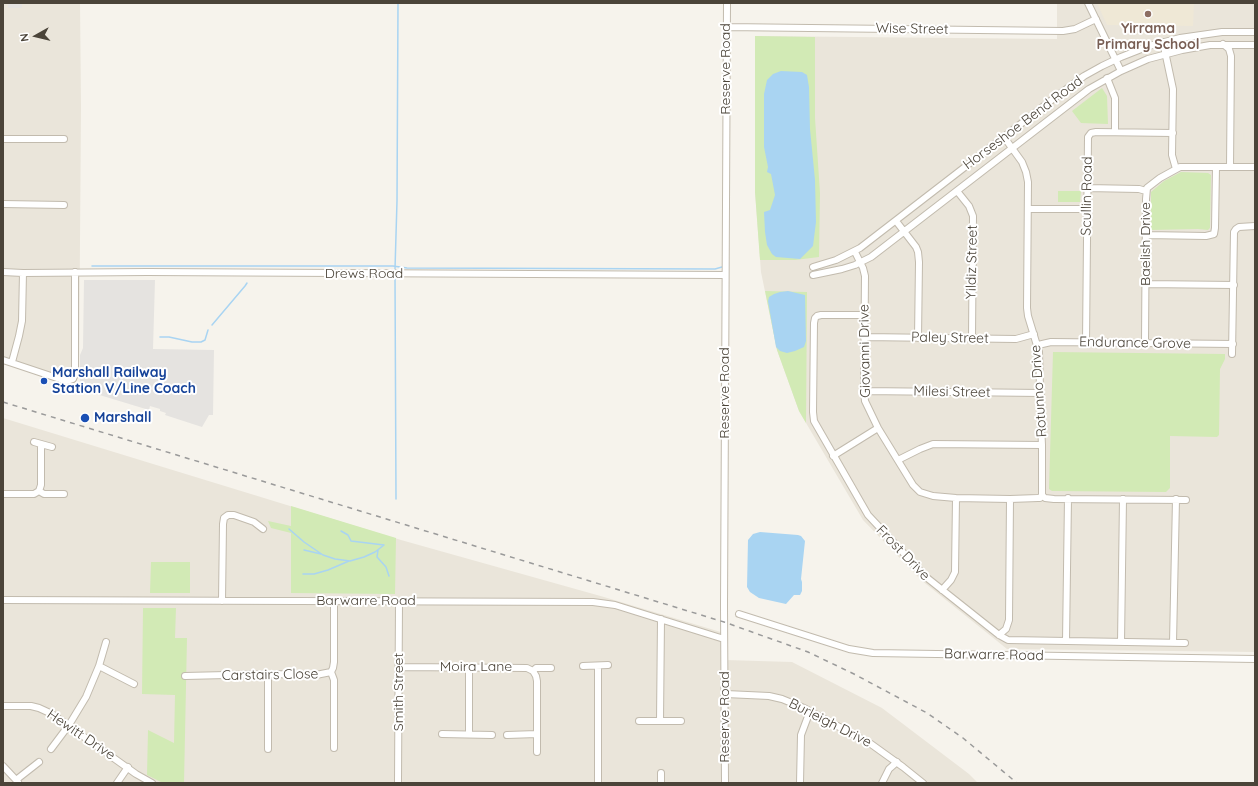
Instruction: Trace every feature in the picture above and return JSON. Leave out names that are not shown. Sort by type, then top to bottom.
[{"type":"street","name":"Reserve Road","points":[[725,783],[726,694],[724,639],[727,3]]},
{"type":"street","points":[[1088,3],[1121,71]]},
{"type":"street","name":"Wise Street","points":[[726,27],[1063,32],[1075,29],[1096,20]]},
{"type":"street","points":[[1222,32],[1255,28]]},
{"type":"street","name":"Horseshoe Bend Road","points":[[813,267],[832,262],[855,252],[1073,84],[1094,70],[1115,59],[1163,42],[1189,36],[1222,32],[1255,32]]},
{"type":"street","points":[[1163,42],[1174,89],[1173,158],[1176,169]]},
{"type":"street","points":[[1223,44],[1229,49],[1231,56],[1230,167]]},
{"type":"street","name":"Horseshoe Bend Road","points":[[813,275],[837,271],[871,257],[1012,147],[1089,89],[1107,78],[1142,61],[1194,47],[1223,44],[1255,45]]},
{"type":"street","points":[[1231,56],[1234,49],[1239,44]]},
{"type":"street","points":[[1107,78],[1115,98],[1115,132]]},
{"type":"street","name":"Scullin Road","points":[[1086,342],[1088,136],[1095,132],[1173,133]]},
{"type":"street","name":"Rotunno Drive","points":[[1004,137],[1022,162],[1026,172],[1028,185],[1027,308],[1039,352],[1042,495]]},
{"type":"street","points":[[3,139],[64,139]]},
{"type":"street","name":"Baelish Drive","points":[[1144,342],[1146,191],[1149,186],[1176,169],[1185,167],[1255,167]]},
{"type":"street","points":[[1146,235],[1211,236],[1214,234],[1216,167]]},
{"type":"street","points":[[1087,188],[1139,188],[1146,191]]},
{"type":"street","name":"Yildiz Street","points":[[957,191],[969,206],[973,216],[972,338]]},
{"type":"street","points":[[3,204],[64,205]]},
{"type":"street","points":[[1028,209],[1087,209]]},
{"type":"street","points":[[896,221],[916,248],[919,256],[918,338]]},
{"type":"street","points":[[1232,354],[1234,232],[1239,227],[1255,226]]},
{"type":"street","name":"Giovanni Drive","points":[[855,252],[865,276],[864,390],[866,406],[914,485],[920,492],[933,496],[956,498],[1010,499],[1038,498],[1042,495]]},
{"type":"street","name":"Drews Road","points":[[3,272],[725,275]]},
{"type":"street","points":[[3,360],[62,380],[67,381],[73,379],[75,374],[75,272]]},
{"type":"street","points":[[12,362],[22,321],[23,273]]},
{"type":"street","points":[[1145,284],[1234,285]]},
{"type":"street","name":"Frost Drive","points":[[865,315],[821,315],[816,317],[814,321],[813,417],[816,425],[871,520],[926,578],[999,635],[1008,640],[1185,643]]},
{"type":"street","name":"Paley Street","points":[[864,337],[1018,339],[1034,334]]},
{"type":"street","name":"Endurance Grove","points":[[1038,345],[1051,342],[1233,344]]},
{"type":"street","name":"Milesi Street","points":[[864,390],[1040,393]]},
{"type":"street","points":[[834,456],[878,428]]},
{"type":"street","points":[[34,442],[52,447]]},
{"type":"street","points":[[3,494],[34,494],[39,491],[41,485],[42,444]]},
{"type":"street","points":[[898,460],[934,444],[1042,445]]},
{"type":"street","points":[[39,491],[44,494],[64,494]]},
{"type":"street","points":[[1042,495],[1045,498],[1186,500]]},
{"type":"street","points":[[942,590],[951,580],[955,572],[956,498]]},
{"type":"street","points":[[1066,641],[1068,498]]},
{"type":"street","points":[[999,635],[1006,629],[1009,620],[1010,499]]},
{"type":"street","points":[[1121,642],[1123,499]]},
{"type":"street","points":[[1173,643],[1176,499]]},
{"type":"street","points":[[222,601],[224,518],[234,515],[254,522],[263,529]]},
{"type":"street","name":"Barwarre Road","points":[[3,600],[593,602],[615,605],[724,639]]},
{"type":"street","name":"Carstairs Close","points":[[185,676],[268,674],[316,675],[330,672],[333,668],[334,662],[334,602]]},
{"type":"street","name":"Smith Street","points":[[398,783],[399,602]]},
{"type":"street","name":"Barwarre Road","points":[[739,614],[849,649],[873,653],[1255,660]]},
{"type":"street","points":[[660,721],[661,619]]},
{"type":"street","points":[[51,749],[69,725],[86,697],[99,666],[106,642]]},
{"type":"street","points":[[99,666],[134,684]]},
{"type":"street","points":[[583,666],[608,666]]},
{"type":"street","points":[[598,666],[598,783]]},
{"type":"street","name":"Moira Lane","points":[[399,667],[527,668],[533,671],[536,668],[551,668]]},
{"type":"street","points":[[469,667],[469,734]]},
{"type":"street","points":[[533,671],[537,681],[537,752]]},
{"type":"street","points":[[330,672],[334,680],[334,748]]},
{"type":"street","points":[[268,674],[268,750]]},
{"type":"street","name":"Burleigh Drive","points":[[726,694],[769,696],[782,699],[810,711],[871,744],[897,762],[923,783]]},
{"type":"street","name":"Hewitt Drive","points":[[3,706],[31,706],[52,714],[152,783]]},
{"type":"street","points":[[800,783],[801,735],[810,711]]},
{"type":"street","points":[[639,721],[681,720]]},
{"type":"street","points":[[442,734],[492,735]]},
{"type":"street","points":[[507,735],[537,734]]},
{"type":"street","points":[[3,766],[7,774],[17,782],[40,762]]},
{"type":"street","points":[[882,783],[889,769],[897,762]]},
{"type":"street","points":[[117,783],[128,767]]},
{"type":"street","points":[[661,773],[661,783]]},
{"type":"shaded area","points":[[3,3],[80,3],[81,107],[79,374],[74,385],[3,364]]},
{"type":"shaded area","points":[[8,3],[22,3],[22,8],[8,8]]},
{"type":"shaded area","points":[[1057,3],[1255,3],[1255,652],[1007,649],[921,580],[863,520],[799,411],[777,350],[761,272],[755,192],[755,36],[1057,39]]},
{"type":"shaded area","name":"Yirrama Primary School","points":[[1097,3],[1194,3],[1193,26],[1107,25]]},
{"type":"shaded area","points":[[84,280],[155,280],[153,349],[214,350],[213,415],[209,415],[202,427],[165,415],[166,413],[160,411],[160,409],[150,406],[149,410],[93,393],[91,388],[80,386],[80,355],[83,348]]},
{"type":"shaded area","points":[[3,418],[401,540],[604,597],[724,633],[725,660],[792,662],[882,708],[969,774],[978,783],[3,783]]},
{"type":"green space","points":[[755,36],[815,37],[815,118],[820,193],[819,257],[795,260],[760,260],[755,192]]},
{"type":"green space","points":[[1102,88],[1107,96],[1108,124],[1081,123],[1072,111]]},
{"type":"green space","points":[[1181,172],[1208,173],[1211,175],[1210,228],[1208,230],[1151,230],[1151,192],[1164,181]]},
{"type":"green space","points":[[1058,191],[1081,191],[1080,202],[1058,202]]},
{"type":"green space","points":[[765,291],[807,292],[806,423],[799,411],[777,350]]},
{"type":"green space","points":[[1053,352],[1225,354],[1225,359],[1220,369],[1219,435],[1217,437],[1170,436],[1170,488],[1166,492],[1052,491],[1049,489]]},
{"type":"green space","points":[[291,506],[396,538],[395,594],[291,593],[291,533],[271,528],[268,521],[291,526]]},
{"type":"green space","points":[[151,562],[190,562],[190,593],[150,593]]},
{"type":"green space","points":[[143,608],[176,608],[175,638],[187,638],[184,783],[163,783],[147,775],[148,730],[174,743],[175,695],[142,694]]},
{"type":"water","points":[[781,71],[802,72],[807,75],[809,87],[816,222],[813,246],[800,259],[776,257],[772,254],[767,245],[765,232],[764,212],[770,210],[775,195],[771,174],[767,172],[768,167],[764,147],[764,94],[767,80],[773,74]]},
{"type":"water","points":[[788,291],[805,295],[806,341],[804,347],[787,353],[780,351],[776,347],[768,301],[769,297],[774,294]]},
{"type":"water","points":[[760,532],[798,535],[805,541],[801,579],[802,591],[800,595],[794,595],[786,604],[759,598],[750,592],[747,587],[748,540],[753,534]]},
{"type":"waterway","points":[[395,269],[397,201],[398,3]]},
{"type":"waterway","points":[[92,266],[393,266],[407,268],[715,269],[722,267]]},
{"type":"waterway","points":[[395,277],[396,499]]},
{"type":"waterway","points":[[212,325],[247,283]]},
{"type":"waterway","points":[[160,337],[201,342],[205,340],[208,330]]},
{"type":"waterway","points":[[289,529],[304,542],[323,555],[335,559],[350,561],[375,552],[384,545]]},
{"type":"waterway","points":[[341,531],[348,535],[351,541],[384,545]]},
{"type":"waterway","points":[[304,550],[321,554]]},
{"type":"waterway","points":[[378,550],[377,557],[386,567],[389,576]]},
{"type":"waterway","points":[[303,574],[314,574],[349,561]]},
{"type":"railway","points":[[3,402],[724,622],[808,652],[854,674],[927,713],[963,738],[1017,783]]},
{"type":"place","name":"Yirrama Primary School","points":[[1148,14]]},
{"type":"place","name":"Marshall Railway Station V/Line Coach","points":[[44,381]]},
{"type":"place","name":"Marshall","points":[[85,418]]}]
